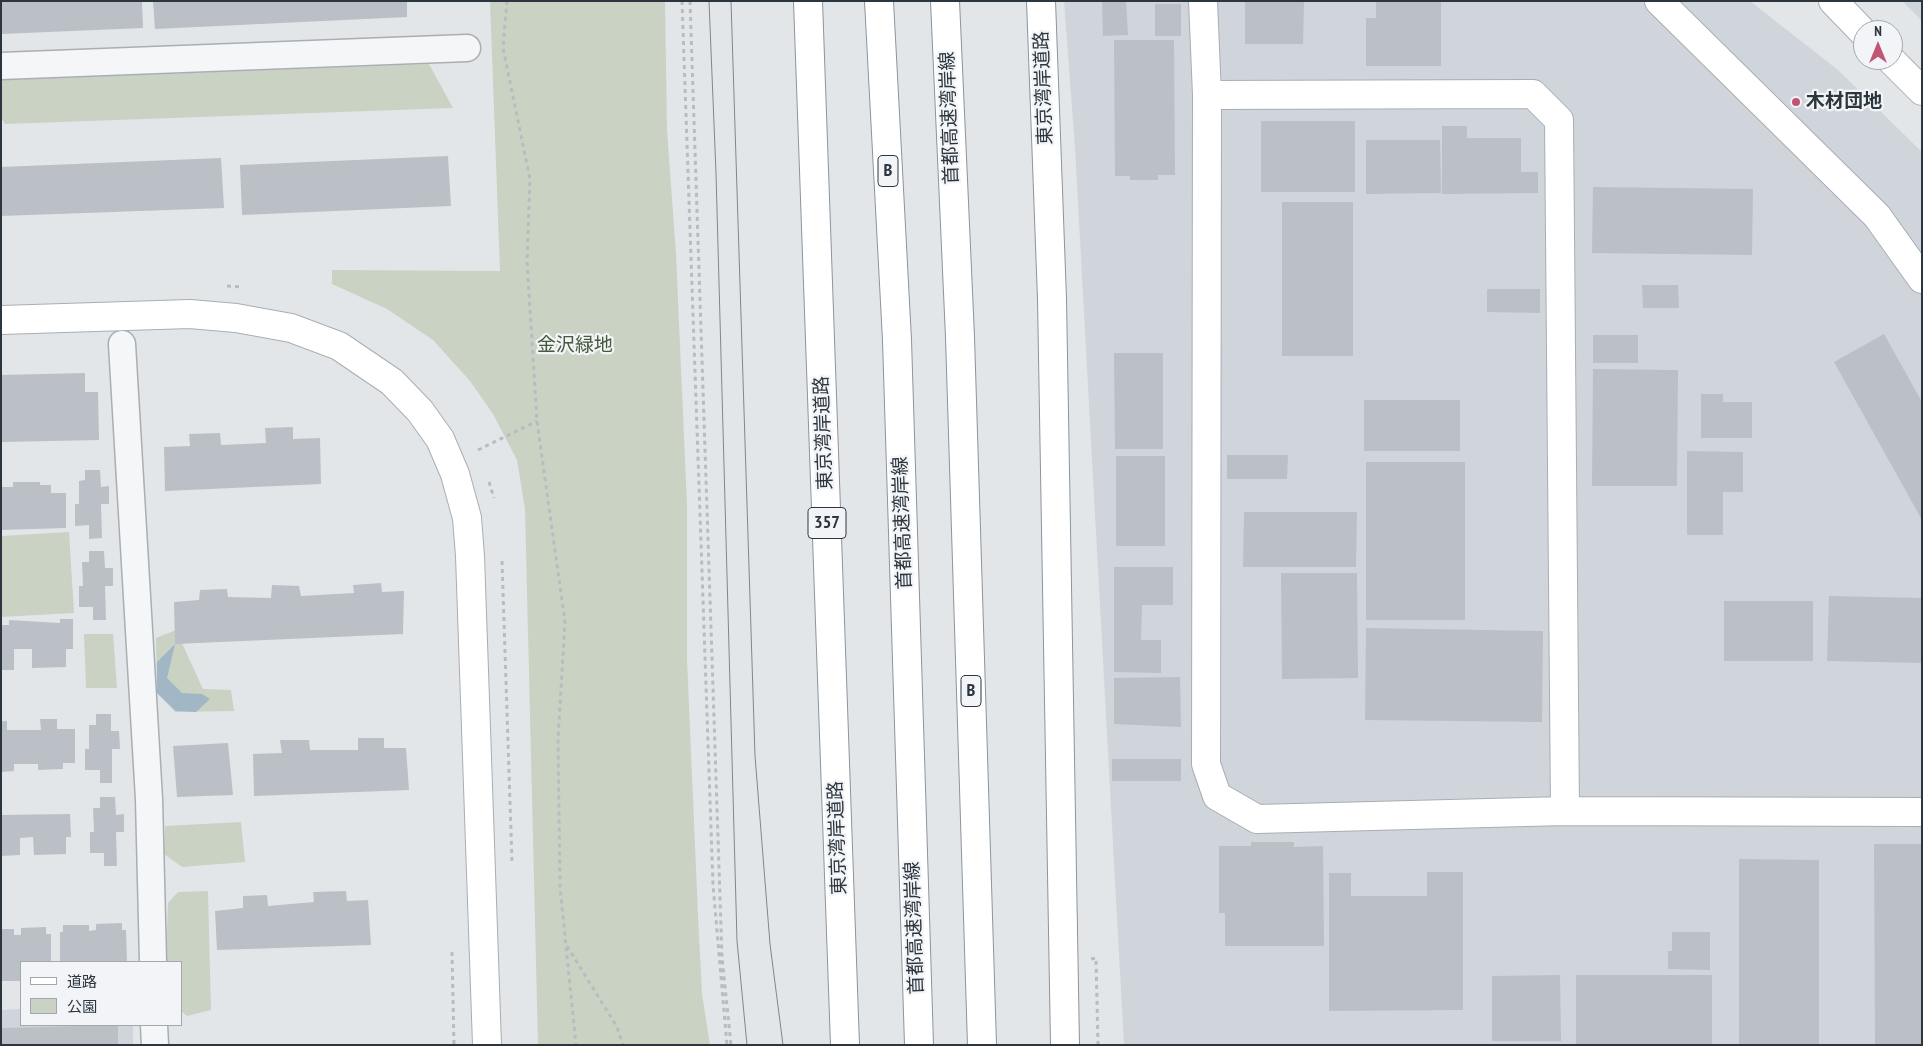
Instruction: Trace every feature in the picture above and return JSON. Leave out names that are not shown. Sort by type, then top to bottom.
[{"type":"main road","name":"東京湾岸道路","points":[[808,1],[845,1045]]},
{"type":"main road","name":"首都高速湾岸線","points":[[879,1],[897,340],[919,1045]]},
{"type":"main road","name":"首都高速湾岸線","points":[[945,1],[960,337],[982,1045]]},
{"type":"main road","name":"東京湾岸道路","points":[[1041,1],[1052,299],[1065,1045]]},
{"type":"main road","points":[[1204,1],[1207,95],[1206,764],[1217,796],[1257,819],[1565,811],[1922,812]]},
{"type":"main road","points":[[1659,1],[1877,216],[1922,279]]},
{"type":"main road","points":[[1832,1],[1853,22]]},
{"type":"main road","points":[[1901,70],[1922,91]]},
{"type":"main road","points":[[1207,95],[1533,94],[1559,120],[1565,811]]},
{"type":"main road","points":[[1,320],[190,314],[236,318],[291,328],[339,346],[392,382],[420,411],[440,439],[454,474],[467,518],[470,556],[487,1045]]},
{"type":"street","points":[[1,66],[467,48]]},
{"type":"street","points":[[122,344],[149,799],[153,961]]},
{"type":"street","points":[[154,1026],[155,1045]]},
{"type":"path","points":[[507,1],[503,48],[530,179],[527,262],[537,420],[565,622],[558,739],[560,888],[576,1045]]},
{"type":"path","points":[[682,1],[713,886],[727,1045]]},
{"type":"path","points":[[690,1],[722,957],[731,1045]]},
{"type":"path","points":[[226,286],[245,288]]},
{"type":"path","points":[[478,450],[537,420]]},
{"type":"path","points":[[473,442],[480,458]]},
{"type":"path","points":[[484,474],[493,488],[495,508]]},
{"type":"path","points":[[501,558],[512,866]]},
{"type":"path","points":[[565,943],[617,1027],[622,1045]]},
{"type":"path","points":[[452,947],[454,1045]]},
{"type":"path","points":[[1096,958],[1098,1045]]},
{"type":"shaded area","points":[[1064,1],[1750,1],[1838,70],[1922,152],[1922,1045],[1124,1045],[1075,148]]},
{"type":"shaded area","points":[[1902,1],[1922,1],[1922,21]]},
{"type":"shaded area","points":[[20,1009],[20,1026],[133,1026],[133,1045],[1,1045],[1,1010]]},
{"type":"green space","name":"金沢緑地","points":[[490,1],[665,1],[667,130],[676,254],[687,505],[687,658],[698,916],[702,994],[710,1045],[538,1045],[525,509],[517,460],[493,414],[470,381],[433,340],[387,309],[332,284],[332,270],[500,271]]},
{"type":"green space","points":[[429,64],[453,108],[5,124],[1,118],[1,80]]},
{"type":"green space","points":[[69,532],[74,613],[1,617],[1,536]]},
{"type":"green space","points":[[176,630],[203,689],[231,690],[234,711],[175,712],[157,693],[156,638]]},
{"type":"green space","points":[[84,634],[113,634],[117,688],[86,688]]},
{"type":"green space","points":[[241,822],[245,862],[182,867],[164,854],[165,826]]},
{"type":"green space","points":[[208,891],[211,1010],[187,1016],[182,1012],[182,961],[166,961],[168,903],[178,892]]},
{"type":"water","points":[[175,644],[167,678],[182,693],[202,694],[210,699],[196,712],[176,711],[157,693],[157,662]]},
{"type":"building","points":[[1,1],[142,1],[143,28],[1,34]]},
{"type":"building","points":[[153,1],[407,1],[407,17],[155,29]]},
{"type":"building","points":[[1102,1],[1126,1],[1128,35],[1103,36]]},
{"type":"building","points":[[1245,1],[1304,1],[1303,44],[1245,44]]},
{"type":"building","points":[[1376,1],[1441,1],[1441,66],[1366,66],[1366,18],[1376,18]]},
{"type":"building","points":[[1155,4],[1181,4],[1181,36],[1155,36]]},
{"type":"building","points":[[1114,40],[1174,40],[1175,175],[1158,175],[1158,180],[1130,180],[1130,176],[1115,176]]},
{"type":"building","points":[[1261,121],[1355,121],[1355,192],[1261,192]]},
{"type":"building","points":[[1442,126],[1467,126],[1467,138],[1521,138],[1521,172],[1538,172],[1538,193],[1442,194]]},
{"type":"building","points":[[1366,140],[1440,140],[1441,193],[1366,194]]},
{"type":"building","points":[[448,156],[451,206],[242,215],[240,165]]},
{"type":"building","points":[[221,158],[224,208],[1,216],[1,167]]},
{"type":"building","points":[[1593,187],[1753,189],[1752,255],[1592,253]]},
{"type":"building","points":[[1282,202],[1353,202],[1353,356],[1282,356]]},
{"type":"building","points":[[1642,285],[1678,285],[1679,308],[1643,308]]},
{"type":"building","points":[[1487,289],[1540,289],[1540,313],[1487,312]]},
{"type":"building","points":[[1884,334],[1922,402],[1922,520],[1834,362]]},
{"type":"building","points":[[1593,335],[1638,335],[1638,363],[1593,363]]},
{"type":"building","points":[[1114,353],[1163,353],[1163,449],[1115,449]]},
{"type":"building","points":[[1593,369],[1678,370],[1677,486],[1592,486]]},
{"type":"building","points":[[85,373],[85,392],[98,392],[99,440],[1,442],[1,375]]},
{"type":"building","points":[[1701,394],[1723,394],[1723,402],[1752,402],[1752,438],[1701,438]]},
{"type":"building","points":[[1364,400],[1460,400],[1460,451],[1364,451]]},
{"type":"building","points":[[293,427],[293,439],[320,438],[321,484],[165,491],[164,447],[190,446],[189,434],[220,433],[221,445],[266,443],[265,428]]},
{"type":"building","points":[[1687,451],[1743,452],[1743,492],[1723,492],[1723,535],[1687,535]]},
{"type":"building","points":[[1227,455],[1288,455],[1287,479],[1227,479]]},
{"type":"building","points":[[1116,456],[1165,456],[1165,546],[1116,546]]},
{"type":"building","points":[[1366,462],[1465,462],[1465,620],[1366,620]]},
{"type":"building","points":[[85,470],[100,470],[101,487],[109,486],[109,504],[101,504],[102,538],[89,539],[89,525],[75,526],[75,504],[79,504],[79,481],[85,480]]},
{"type":"building","points":[[13,482],[40,482],[40,485],[51,485],[51,493],[66,493],[66,528],[1,530],[1,487],[13,487]]},
{"type":"building","points":[[1244,512],[1357,512],[1356,567],[1243,567]]},
{"type":"building","points":[[89,551],[104,551],[105,568],[113,568],[113,586],[105,586],[106,620],[93,620],[93,607],[79,607],[79,586],[83,586],[82,562],[89,562]]},
{"type":"building","points":[[1114,567],[1173,567],[1173,605],[1142,605],[1141,640],[1161,640],[1161,673],[1114,672]]},
{"type":"building","points":[[1281,573],[1357,573],[1358,678],[1282,679]]},
{"type":"building","points":[[381,583],[382,592],[404,591],[403,634],[175,644],[174,602],[199,600],[200,590],[227,589],[228,597],[271,598],[272,585],[299,586],[301,596],[354,593],[353,585]]},
{"type":"building","points":[[1829,596],[1922,598],[1922,663],[1827,661]]},
{"type":"building","points":[[1724,601],[1813,601],[1813,661],[1724,661]]},
{"type":"building","points":[[60,619],[73,619],[73,649],[66,649],[66,667],[32,668],[32,649],[14,649],[14,670],[1,670],[1,625],[9,625],[9,620],[60,623]]},
{"type":"building","points":[[1366,628],[1543,631],[1542,722],[1365,720]]},
{"type":"building","points":[[1180,677],[1181,727],[1114,724],[1114,678]]},
{"type":"building","points":[[96,714],[111,714],[111,731],[119,731],[120,749],[112,749],[112,783],[100,783],[100,770],[85,770],[85,749],[89,749],[89,725],[96,725]]},
{"type":"building","points":[[40,719],[57,719],[57,729],[75,729],[75,763],[63,763],[63,769],[38,770],[38,764],[14,764],[14,771],[1,772],[1,721],[7,721],[7,730],[41,730]]},
{"type":"building","points":[[358,738],[384,738],[384,748],[406,748],[409,790],[254,796],[253,754],[282,753],[280,740],[309,740],[310,750],[358,750]]},
{"type":"building","points":[[228,743],[233,795],[177,797],[173,746]]},
{"type":"building","points":[[1112,759],[1181,759],[1181,781],[1112,781]]},
{"type":"building","points":[[100,797],[115,797],[116,815],[124,814],[124,832],[116,832],[117,866],[104,866],[104,853],[90,853],[90,832],[94,832],[93,808],[100,808]]},
{"type":"building","points":[[70,814],[71,837],[66,837],[66,854],[34,855],[33,837],[20,838],[20,855],[1,856],[1,815]]},
{"type":"building","points":[[1251,842],[1294,842],[1294,847],[1323,846],[1324,946],[1225,946],[1225,913],[1219,913],[1219,846],[1251,846]]},
{"type":"building","points":[[1874,844],[1922,844],[1922,1045],[1875,1045]]},
{"type":"building","points":[[1739,859],[1819,860],[1819,1045],[1739,1045]]},
{"type":"building","points":[[1427,872],[1463,872],[1463,1010],[1329,1011],[1329,873],[1351,873],[1351,896],[1427,896]]},
{"type":"building","points":[[346,891],[347,901],[368,900],[371,945],[217,950],[215,911],[243,908],[243,896],[267,895],[268,906],[314,902],[313,892]]},
{"type":"building","points":[[122,923],[122,930],[126,930],[127,961],[60,961],[60,932],[63,932],[63,925],[89,925],[89,931],[96,930],[96,924]]},
{"type":"building","points":[[46,927],[46,934],[51,934],[51,961],[20,961],[20,981],[1,981],[1,929],[14,929],[14,935],[21,935],[21,928]]},
{"type":"building","points":[[1672,932],[1710,932],[1710,970],[1668,969],[1668,951],[1672,951]]},
{"type":"building","points":[[1560,975],[1561,1041],[1492,1041],[1492,976]]},
{"type":"building","points":[[1576,975],[1712,975],[1712,1045],[1576,1045]]},
{"type":"building","points":[[118,1026],[118,1045],[1,1045],[1,1028]]},
{"type":"tram line","points":[[709,1],[716,173],[737,941],[747,1045]]},
{"type":"tram line","points":[[731,1],[755,756],[770,944],[783,1045]]},
{"type":"place","name":"木材団地","points":[[1796,102]]}]
